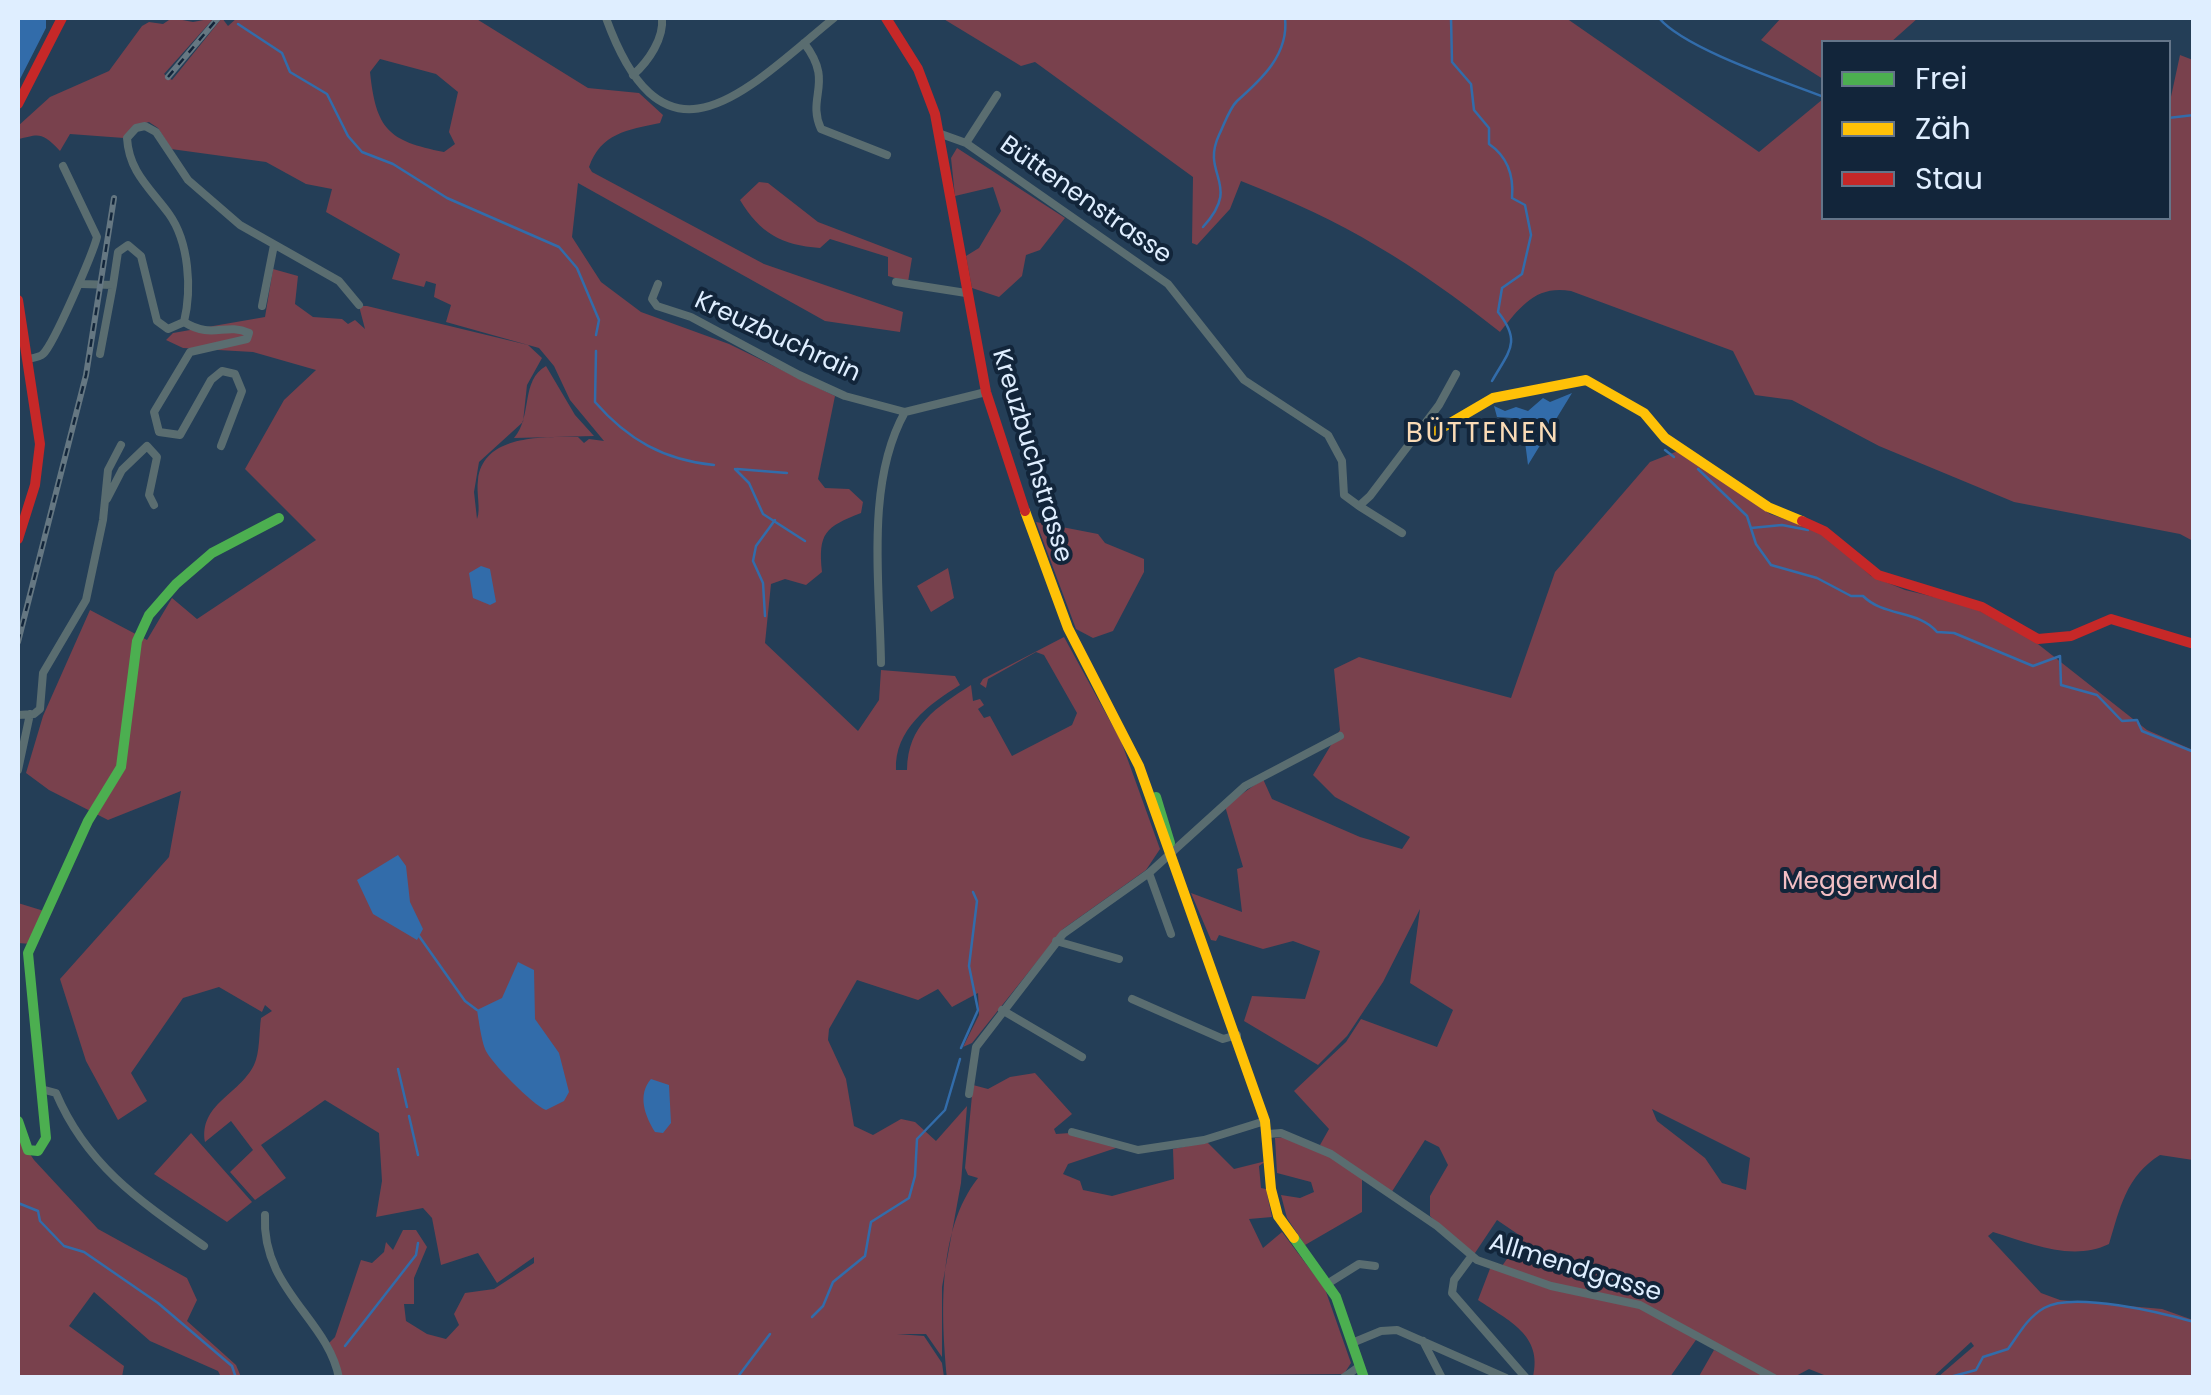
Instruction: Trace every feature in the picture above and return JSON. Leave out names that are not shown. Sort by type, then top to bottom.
[{"type":"street","points":[[18,104],[62,18]]},
{"type":"street","points":[[606,18],[633,75],[666,104],[689,110],[711,108],[736,97],[834,18]]},
{"type":"street","points":[[633,75],[646,62],[662,32],[662,18]]},
{"type":"street","name":"Kreuzbuchstrasse","points":[[886,18],[924,80],[940,134],[986,392],[1060,611],[1144,780],[1237,1035],[1268,1134],[1271,1189],[1278,1216],[1327,1284],[1362,1372]]},
{"type":"street","points":[[804,42],[820,68],[817,118],[821,129],[887,155]]},
{"type":"street","points":[[966,143],[997,95]]},
{"type":"street","points":[[184,322],[184,248],[175,224],[131,163],[128,138],[136,128],[151,128],[188,180],[240,225],[339,281],[359,304]]},
{"type":"street","name":"Büttenenstrasse","points":[[940,134],[966,143],[1152,270],[1187,304],[1244,380],[1328,436],[1342,461],[1344,495],[1358,506]]},
{"type":"street","points":[[28,359],[46,350],[67,303],[82,284],[94,250],[95,225],[63,166]]},
{"type":"street","points":[[100,354],[101,330],[114,296],[118,252],[128,245],[141,256],[157,321],[168,328],[184,322],[206,334],[240,329],[249,333],[247,338],[190,352],[154,412],[159,432],[180,435],[210,380],[222,372],[235,374],[242,391],[220,446]]},
{"type":"street","points":[[262,306],[274,246]]},
{"type":"street","points":[[896,282],[966,293]]},
{"type":"street","points":[[82,284],[112,285]]},
{"type":"street","name":"Kreuzbuchrain","points":[[658,284],[652,300],[657,306],[691,317],[845,396],[904,412]]},
{"type":"street","points":[[18,300],[40,458],[18,539]]},
{"type":"street","points":[[1402,533],[1358,506],[1417,433],[1456,374]]},
{"type":"street","points":[[1417,433],[1428,436],[1493,398],[1586,380],[1644,413],[1677,447],[1768,507],[1824,531],[1864,568],[1982,607],[2038,639],[2071,636],[2111,618],[2194,644]]},
{"type":"street","points":[[880,663],[882,488],[897,426],[904,412],[986,392]]},
{"type":"street","points":[[18,715],[42,707],[43,673],[86,600],[108,470],[121,446]]},
{"type":"street","points":[[104,502],[122,470],[147,446],[157,457],[149,496],[154,505]]},
{"type":"street","points":[[18,1121],[28,1150],[38,1151],[46,1138],[28,953],[35,930],[88,821],[121,767],[137,642],[149,615],[200,564],[279,518]]},
{"type":"street","points":[[18,770],[30,714]]},
{"type":"street","points":[[970,1094],[976,1047],[1056,941],[1149,872],[1245,786],[1340,736]]},
{"type":"street","points":[[1149,872],[1171,934]]},
{"type":"street","points":[[1056,941],[1119,959]]},
{"type":"street","points":[[1132,999],[1222,1039],[1237,1035]]},
{"type":"street","points":[[1002,1010],[1082,1057]]},
{"type":"street","points":[[40,1089],[56,1093],[74,1131],[109,1176],[204,1246]]},
{"type":"street","points":[[1072,1132],[1143,1149],[1204,1140],[1264,1121]]},
{"type":"street","name":"Allmendgasse","points":[[1268,1134],[1281,1133],[1330,1154],[1437,1226],[1471,1257],[1552,1286],[1640,1305],[1774,1378]]},
{"type":"street","points":[[265,1215],[266,1241],[276,1272],[332,1357],[339,1378]]},
{"type":"street","points":[[1471,1257],[1454,1280],[1452,1293],[1526,1378]]},
{"type":"street","points":[[1327,1284],[1359,1264],[1376,1266]]},
{"type":"street","points":[[1352,1343],[1386,1329],[1506,1378]]},
{"type":"street","points":[[1423,1341],[1442,1378]]},
{"type":"street","points":[[1343,1378],[1362,1372]]},
{"type":"green space","points":[[172,18],[193,22],[214,18],[164,74],[172,80],[222,18],[228,26],[237,18],[475,18],[588,88],[639,93],[663,115],[660,123],[608,140],[594,156],[589,167],[592,172],[764,264],[903,312],[900,332],[825,321],[578,183],[572,237],[601,282],[641,312],[729,344],[835,396],[818,479],[825,488],[849,489],[863,502],[861,513],[826,533],[821,548],[822,572],[806,585],[785,579],[771,584],[765,643],[858,731],[879,700],[881,670],[955,676],[960,685],[926,710],[907,731],[896,770],[907,770],[918,729],[936,710],[971,685],[973,701],[980,699],[984,705],[978,709],[984,718],[990,716],[1012,756],[1072,725],[1077,713],[1044,655],[1036,652],[988,679],[986,688],[980,684],[983,679],[1064,637],[1121,741],[1160,849],[1146,870],[1063,929],[972,1043],[963,1047],[979,1015],[978,993],[952,1007],[938,989],[918,1000],[857,980],[829,1029],[828,1040],[846,1079],[854,1126],[873,1135],[901,1119],[915,1122],[936,1141],[967,1106],[961,1183],[942,1287],[942,1357],[926,1334],[897,1334],[924,1336],[942,1363],[944,1377],[341,1377],[326,1346],[335,1337],[361,1260],[372,1263],[384,1252],[386,1242],[393,1250],[403,1230],[416,1230],[427,1247],[414,1278],[414,1304],[404,1304],[406,1321],[427,1334],[446,1339],[459,1325],[454,1314],[465,1293],[494,1289],[534,1263],[534,1257],[497,1283],[478,1253],[441,1265],[432,1218],[423,1208],[376,1217],[382,1181],[379,1133],[325,1100],[261,1145],[286,1178],[255,1200],[230,1172],[253,1150],[231,1121],[205,1142],[205,1129],[214,1109],[254,1065],[261,1018],[272,1011],[265,1005],[262,1012],[219,987],[183,998],[131,1073],[147,1101],[118,1120],[86,1061],[60,979],[169,857],[181,791],[108,820],[49,790],[26,773],[43,716],[90,610],[147,640],[172,598],[197,619],[316,540],[245,469],[284,400],[316,370],[253,352],[183,348],[166,340],[173,333],[265,317],[273,269],[298,276],[295,304],[313,317],[342,319],[348,324],[355,320],[365,329],[359,306],[367,306],[528,345],[542,358],[527,385],[523,422],[479,462],[474,492],[477,519],[482,465],[503,446],[548,437],[578,437],[584,443],[589,439],[604,441],[570,400],[554,366],[539,348],[446,322],[451,305],[434,297],[436,284],[426,281],[424,287],[392,279],[400,254],[326,212],[332,189],[306,184],[266,162],[171,149],[158,128],[149,122],[133,126],[124,138],[70,134],[60,151],[43,137],[18,139],[18,126],[50,97],[109,71],[142,26],[149,22],[163,24]],"holes":[[[380,59],[436,74],[458,92],[449,132],[455,144],[444,152],[410,143],[388,129],[376,107],[370,72]]]},
{"type":"green space","points":[[942,18],[1566,18],[1759,152],[1821,101],[1821,220],[2171,220],[2171,97],[2180,55],[2193,60],[2193,541],[2180,534],[2014,502],[1879,446],[1792,400],[1755,395],[1733,351],[1571,291],[1539,294],[1522,306],[1500,332],[1437,285],[1346,228],[1241,181],[1230,209],[1197,245],[1192,243],[1193,177],[1035,62],[1021,66]]},
{"type":"green space","points":[[1781,18],[1918,18],[1893,40],[1821,40],[1821,78],[1761,40]]},
{"type":"green space","points":[[957,148],[1065,218],[1040,250],[1026,255],[1022,276],[999,297],[972,288],[966,256],[979,248],[1001,211],[993,187],[955,196],[951,158]]},
{"type":"green space","points":[[759,182],[768,183],[818,222],[912,258],[908,282],[888,276],[888,257],[830,239],[820,248],[794,244],[764,229],[740,200]]},
{"type":"green space","points":[[546,366],[575,415],[594,436],[514,438],[533,380]]},
{"type":"green space","name":"Meggerwald","points":[[1683,449],[1770,514],[1820,531],[1871,576],[1905,590],[1968,605],[2029,637],[2147,730],[2193,750],[2193,1160],[2160,1155],[2148,1163],[2126,1194],[2109,1244],[2066,1251],[1993,1232],[1988,1236],[2041,1293],[2060,1300],[2162,1309],[2193,1320],[2193,1377],[1938,1377],[1974,1346],[1971,1342],[1933,1377],[1829,1377],[1809,1369],[1794,1377],[1777,1377],[1698,1337],[1670,1377],[1533,1377],[1535,1362],[1528,1340],[1512,1323],[1478,1300],[1491,1266],[1500,1269],[1522,1237],[1497,1220],[1473,1256],[1430,1216],[1430,1196],[1448,1165],[1439,1147],[1425,1140],[1391,1193],[1320,1145],[1329,1129],[1294,1091],[1346,1042],[1361,1019],[1437,1047],[1453,1010],[1410,983],[1420,909],[1383,982],[1347,1036],[1318,1065],[1244,1021],[1252,996],[1305,999],[1320,951],[1293,941],[1263,949],[1219,935],[1216,941],[1211,940],[1191,893],[1242,912],[1237,869],[1243,867],[1225,806],[1263,779],[1272,799],[1360,837],[1402,849],[1410,837],[1335,797],[1313,775],[1340,730],[1334,669],[1359,657],[1511,698],[1555,572],[1650,462]],"holes":[[[1652,1109],[1750,1158],[1746,1190],[1722,1183],[1705,1158],[1657,1121]]]},
{"type":"green space","points":[[1036,522],[1098,534],[1105,543],[1144,559],[1144,572],[1113,631],[1093,638],[1076,629]]},
{"type":"green space","points":[[948,568],[954,598],[931,612],[917,586]]},
{"type":"green space","points":[[18,903],[44,911],[31,944],[18,943]]},
{"type":"green space","points":[[1035,1073],[1072,1114],[1054,1129],[1056,1134],[1070,1133],[1119,1147],[1068,1164],[1063,1174],[1080,1181],[1083,1190],[1112,1196],[1174,1179],[1173,1149],[1207,1142],[1234,1169],[1266,1161],[1259,1166],[1261,1188],[1266,1189],[1272,1217],[1249,1219],[1263,1248],[1282,1232],[1325,1289],[1351,1363],[1344,1374],[947,1378],[943,1301],[949,1248],[955,1222],[978,1178],[968,1175],[965,1168],[973,1085],[988,1089],[1010,1077]]},
{"type":"green space","points":[[191,1133],[252,1202],[227,1222],[154,1174]]},
{"type":"green space","points":[[18,1136],[34,1160],[98,1229],[187,1278],[197,1300],[187,1321],[236,1365],[241,1377],[221,1377],[218,1371],[150,1341],[94,1292],[69,1326],[124,1366],[122,1377],[18,1377]]},
{"type":"green space","points":[[1284,1137],[1324,1153],[1362,1178],[1362,1212],[1305,1245],[1287,1218],[1281,1195],[1300,1198],[1314,1192],[1311,1182],[1277,1173],[1275,1138]]},
{"type":"green space","points":[[1714,1350],[1763,1373],[1771,1378],[1698,1378]]},
{"type":"water","points":[[18,18],[46,18],[46,28],[18,83]]},
{"type":"water","points":[[1572,393],[1528,465],[1524,434],[1512,418],[1497,417],[1494,406],[1505,411],[1516,407],[1528,411],[1543,398],[1550,402]]},
{"type":"water","points":[[481,566],[490,569],[496,602],[490,605],[473,598],[469,573]]},
{"type":"water","points":[[398,855],[406,866],[410,902],[423,929],[417,940],[373,914],[357,880]]},
{"type":"water","points":[[518,962],[534,970],[535,1019],[559,1053],[569,1092],[564,1101],[546,1110],[522,1092],[495,1063],[485,1049],[480,1030],[477,1010],[502,998]]},
{"type":"water","points":[[651,1079],[669,1085],[671,1123],[663,1133],[655,1132],[644,1106],[644,1092]]},
{"type":"waterway","points":[[1203,227],[1220,200],[1214,160],[1219,135],[1234,104],[1264,75],[1278,54],[1285,18]]},
{"type":"waterway","points":[[1451,18],[1452,62],[1471,84],[1474,110],[1489,128],[1489,144],[1508,167],[1512,198],[1525,205],[1531,235],[1522,274],[1502,288],[1498,312],[1511,339],[1508,354],[1492,381]]},
{"type":"waterway","points":[[1659,18],[1672,30],[1712,52],[1821,96]]},
{"type":"waterway","points":[[238,24],[282,53],[290,72],[327,94],[348,136],[362,152],[393,164],[447,198],[559,247],[577,268],[599,320],[596,335]]},
{"type":"waterway","points":[[2171,118],[2194,115]]},
{"type":"waterway","points":[[596,351],[595,402],[620,427],[663,453],[714,465]]},
{"type":"waterway","points":[[1665,450],[1674,457]]},
{"type":"waterway","points":[[735,469],[749,483],[763,514],[805,541]]},
{"type":"waterway","points":[[737,469],[787,473]]},
{"type":"waterway","points":[[1698,469],[1747,516],[1756,544],[1771,565],[1817,578],[1851,596],[1863,596],[1871,603],[1921,620],[1937,632],[1954,633],[2033,666],[2060,656],[2061,685],[2097,695],[2122,721],[2137,720],[2142,731],[2194,752]]},
{"type":"waterway","points":[[765,616],[763,583],[753,561],[756,546],[775,520]]},
{"type":"waterway","points":[[1751,528],[1782,525],[1808,530]]},
{"type":"waterway","points":[[961,1048],[978,1010],[969,966],[977,901],[973,892]]},
{"type":"waterway","points":[[419,936],[465,1001],[477,1010]]},
{"type":"waterway","points":[[812,1317],[823,1306],[833,1282],[865,1256],[871,1222],[909,1198],[917,1139],[945,1110],[960,1059]]},
{"type":"waterway","points":[[398,1069],[407,1107]]},
{"type":"waterway","points":[[409,1116],[418,1155]]},
{"type":"waterway","points":[[18,1203],[38,1211],[40,1221],[64,1246],[84,1252],[158,1303],[232,1366],[236,1378]]},
{"type":"waterway","points":[[345,1346],[416,1255],[418,1243]]},
{"type":"waterway","points":[[1946,1378],[1976,1370],[1983,1357],[2008,1349],[2033,1317],[2058,1303],[2118,1305],[2194,1322]]},
{"type":"waterway","points":[[737,1378],[770,1334]]},
{"type":"railway","points":[[168,77],[218,18]]},
{"type":"railway","points":[[18,642],[86,375],[114,198]]},
{"type":"traffic: fast","points":[[18,1121],[28,1150],[38,1151],[46,1138],[28,953],[88,821],[121,767],[137,641],[149,615],[176,584],[212,553],[279,518]]},
{"type":"traffic: fast","points":[[1156,797],[1170,843]]},
{"type":"traffic: fast","points":[[1294,1238],[1336,1297],[1364,1378]]},
{"type":"traffic: slow","points":[[1417,433],[1428,436],[1493,398],[1586,380],[1644,413],[1665,438],[1768,507],[1802,521]]},
{"type":"traffic: slow","points":[[1025,511],[1068,628],[1139,766],[1265,1121],[1271,1189],[1278,1216],[1294,1238]]},
{"type":"traffic: jam","points":[[18,104],[62,18]]},
{"type":"traffic: jam","points":[[886,18],[918,69],[935,114],[986,392],[1025,511]]},
{"type":"traffic: jam","points":[[18,300],[40,444],[35,485],[18,539]]},
{"type":"traffic: jam","points":[[1802,521],[1824,531],[1878,575],[1982,607],[2038,639],[2071,636],[2111,619],[2194,644]]},
{"type":"district","name":"BÜTTENEN","points":[[1483,435]]}]
